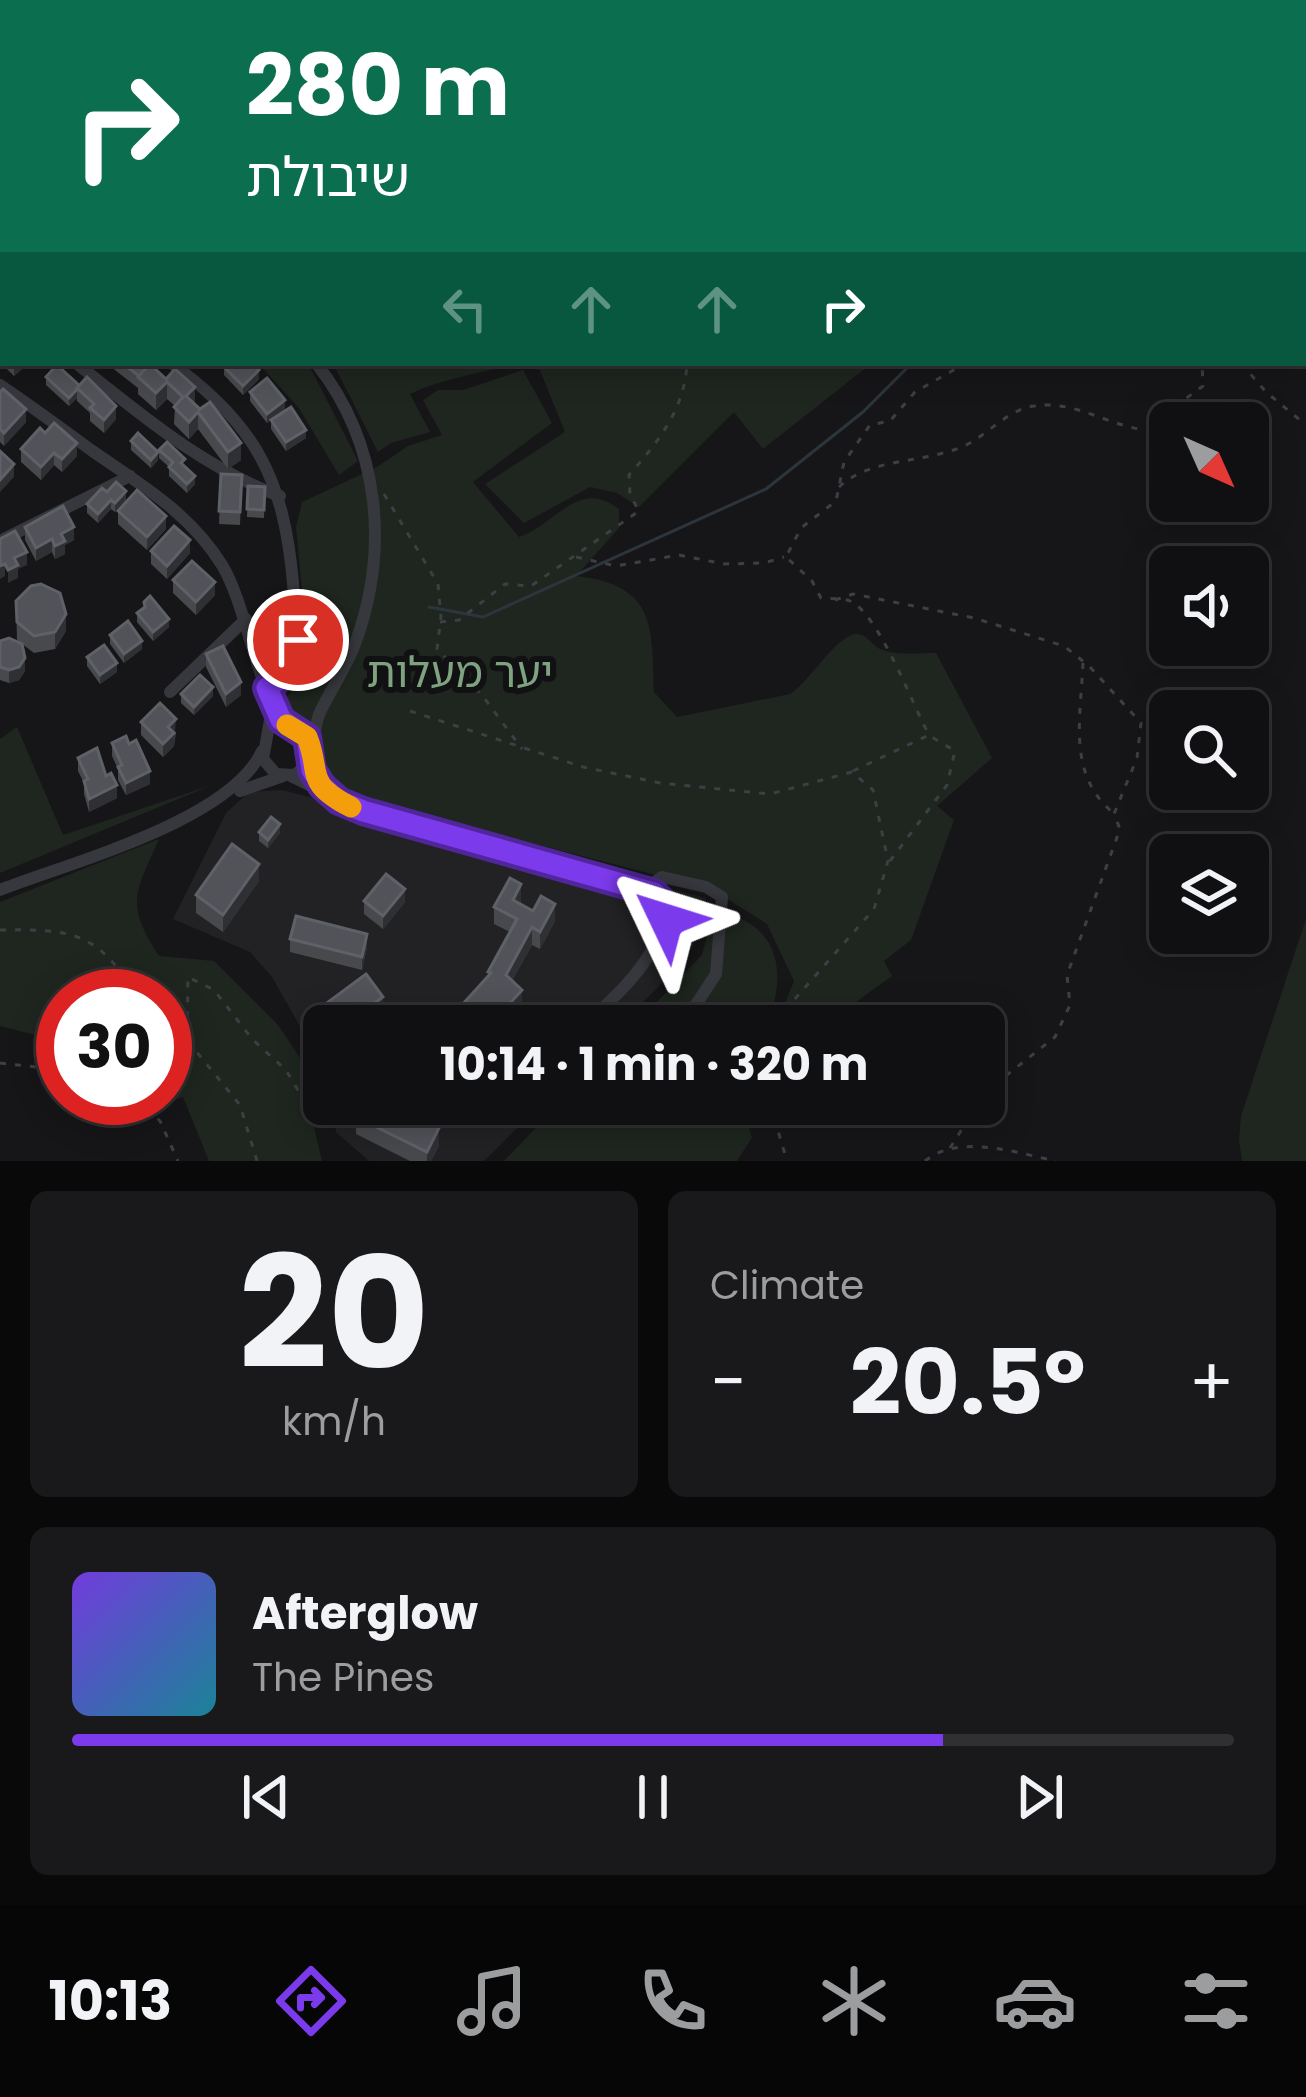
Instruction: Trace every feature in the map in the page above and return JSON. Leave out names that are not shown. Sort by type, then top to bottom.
[{"type":"street","points":[[80,366],[207,461],[280,496]]},
{"type":"street","points":[[175,366],[230,412],[266,463],[280,496],[298,640],[295,667],[268,692]]},
{"type":"street","points":[[0,890],[175,823],[269,779],[304,769],[322,706],[353,648],[371,590],[377,533],[371,478],[354,427],[318,366]]},
{"type":"street","points":[[0,385],[170,505],[209,546],[224,567],[246,619],[277,714],[304,734],[314,773],[333,796]]},
{"type":"street","points":[[0,542],[130,476]]},
{"type":"street","points":[[170,692],[246,619]]},
{"type":"street","points":[[268,692],[270,720],[264,746],[269,769],[363,811],[643,890],[665,904],[666,920],[642,963],[602,1005]]},
{"type":"street","points":[[222,798],[246,778],[276,729],[308,720],[322,706]]},
{"type":"street","points":[[643,890],[662,878],[706,887],[722,897],[716,974],[696,1005]]},
{"type":"path","points":[[440,622],[459,620],[505,584],[531,586],[639,511],[629,495],[629,475],[667,432],[687,366]]},
{"type":"path","points":[[576,557],[616,566],[680,555],[724,564],[786,557],[801,528],[836,501],[844,462],[870,425],[890,421],[915,392],[961,366]]},
{"type":"path","points":[[1181,402],[1203,386],[1202,366]]},
{"type":"path","points":[[1244,366],[1306,425]]},
{"type":"path","points":[[838,488],[856,472],[937,457],[1032,406],[1079,407],[1126,427],[1149,428]]},
{"type":"path","points":[[371,478],[438,584],[437,649],[482,695],[522,749]]},
{"type":"path","points":[[786,557],[812,581],[821,598],[851,601],[880,631],[928,735],[955,751],[947,784],[886,867],[874,909],[789,1005]]},
{"type":"path","points":[[835,600],[853,594],[974,618],[1064,646],[1141,723],[1137,758],[1114,814]]},
{"type":"path","points":[[1005,1077],[1055,1037],[1070,1005],[1067,975],[1120,829],[1114,814],[1087,783],[1077,746],[1083,661]]},
{"type":"path","points":[[410,711],[522,749],[660,783],[770,794],[852,772],[928,735]]},
{"type":"path","points":[[852,772],[873,790],[886,867]]},
{"type":"path","points":[[0,930],[65,929],[115,959],[121,969]]},
{"type":"path","points":[[192,979],[214,990],[253,1040],[286,1070],[303,1099]]},
{"type":"path","points":[[192,1046],[239,1105],[256,1161]]},
{"type":"path","points":[[0,1063],[36,1067]]},
{"type":"path","points":[[162,1125],[178,1161]]},
{"type":"path","points":[[776,1125],[787,1161]]},
{"type":"path","points":[[950,1150],[966,1125]]},
{"type":"path","points":[[925,1161],[936,1152],[975,1146],[1056,1161]]},
{"type":"shaded area","points":[[282,790],[706,898],[701,934],[680,965],[640,1005],[303,1005],[303,1032],[272,977],[250,952],[173,919],[226,813],[249,792]]},
{"type":"shaded area","points":[[336,1125],[520,1125],[484,1161],[369,1161],[336,1132]]},
{"type":"green space","points":[[261,366],[307,366],[358,461],[339,475],[299,408]]},
{"type":"green space","points":[[335,366],[503,366],[410,394],[430,432],[391,443],[378,452]]},
{"type":"green space","points":[[538,366],[868,366],[763,449],[734,412],[639,507],[617,493],[590,487],[524,523],[485,484],[565,432]]},
{"type":"green space","name":"יער מעלות","points":[[523,370],[552,423],[473,482],[519,537],[579,501],[591,498],[619,509],[619,528],[576,576],[621,588],[635,599],[649,628],[654,692],[677,717],[790,694],[838,644],[854,634],[884,651],[936,653],[992,758],[937,806],[954,820],[911,940],[884,961],[892,976],[852,1005],[784,1005],[794,981],[767,924],[713,890],[344,794],[330,773],[282,737],[281,704],[305,674],[308,652],[296,527],[302,502],[377,467],[408,446],[442,435],[423,400],[438,390],[463,390]]},
{"type":"green space","points":[[17,727],[63,835],[212,785],[0,873],[0,739]]},
{"type":"green space","points":[[159,839],[137,898],[148,938],[159,956],[214,961],[278,1025],[303,1062],[303,1125],[314,1125],[322,1161],[209,1161],[192,1119],[192,969],[36,969],[36,1035],[0,1026],[0,902]]},
{"type":"green space","points":[[715,906],[755,927],[768,941],[776,964],[773,1005],[654,1005],[702,955]]},
{"type":"green space","points":[[1306,919],[1306,1161],[1242,1161],[1241,1116]]},
{"type":"green space","points":[[539,1125],[748,1125],[752,1138],[737,1161],[504,1161]]},
{"type":"building","points":[[58,366],[80,386],[69,398],[46,377]]},
{"type":"building","points":[[126,366],[148,366],[139,376]]},
{"type":"building","points":[[148,366],[166,379],[175,369],[195,387],[186,396],[200,409],[210,402],[241,443],[228,452],[198,412],[189,422],[174,407],[183,397],[167,382],[156,393],[138,377]]},
{"type":"building","points":[[255,366],[259,370],[243,386],[224,367]]},
{"type":"building","points":[[87,377],[116,406],[104,420],[77,388]]},
{"type":"building","points":[[267,378],[285,400],[267,414],[250,392]]},
{"type":"building","points":[[3,389],[26,409],[4,433],[0,429]]},
{"type":"building","points":[[291,407],[306,430],[286,442],[271,420]]},
{"type":"building","points":[[54,423],[77,443],[62,459],[54,453],[41,467],[21,449],[40,428],[45,433]]},
{"type":"building","points":[[138,433],[158,452],[151,460],[131,441]]},
{"type":"building","points":[[167,442],[195,476],[187,484],[159,450]]},
{"type":"building","points":[[0,451],[14,464],[0,480]]},
{"type":"building","points":[[221,474],[242,475],[240,512],[219,511]]},
{"type":"building","points":[[116,482],[126,491],[98,514],[87,504],[102,488],[107,492]]},
{"type":"building","points":[[248,486],[265,487],[264,510],[247,509]]},
{"type":"building","points":[[137,490],[166,516],[147,537],[118,511]]},
{"type":"building","points":[[63,506],[74,527],[61,534],[65,541],[55,546],[52,539],[36,548],[25,527]]},
{"type":"building","points":[[174,526],[190,540],[167,566],[151,551]]},
{"type":"building","points":[[15,531],[27,552],[14,558],[18,565],[8,570],[5,564],[0,566],[0,539]]},
{"type":"building","points":[[192,561],[215,582],[196,602],[173,580]]},
{"type":"building","points":[[41,584],[60,593],[66,614],[55,632],[34,636],[17,622],[16,601],[31,586]]},
{"type":"building","points":[[150,596],[169,619],[153,632],[137,613]]},
{"type":"building","points":[[128,621],[142,641],[124,654],[110,635]]},
{"type":"building","points":[[9,638],[22,644],[25,658],[9,670],[0,667],[0,641]]},
{"type":"building","points":[[104,645],[117,663],[100,675],[87,657]]},
{"type":"building","points":[[223,646],[241,682],[226,694],[206,654]]},
{"type":"building","points":[[200,675],[213,687],[194,707],[181,694]]},
{"type":"building","points":[[160,703],[176,719],[168,727],[174,733],[163,744],[141,722]]},
{"type":"building","points":[[126,736],[129,744],[136,740],[150,771],[126,783],[112,743]]},
{"type":"building","points":[[97,748],[106,776],[111,773],[117,785],[89,799],[84,781],[88,779],[78,758]]},
{"type":"building","points":[[271,817],[280,824],[268,840],[259,832]]},
{"type":"building","points":[[232,844],[259,864],[223,915],[196,895]]},
{"type":"building","points":[[386,874],[405,889],[383,916],[364,901]]},
{"type":"building","points":[[510,878],[521,884],[513,900],[533,911],[541,896],[555,904],[540,932],[532,927],[506,975],[522,990],[508,1005],[462,1005],[491,973],[517,919],[494,907]]},
{"type":"building","points":[[296,916],[367,934],[362,957],[290,939]]},
{"type":"building","points":[[366,974],[383,997],[372,1005],[324,1005]]},
{"type":"building","points":[[372,1125],[439,1128],[427,1152]]},
{"type":"waterway","points":[[429,607],[483,617],[766,489],[863,412],[909,366]]},
{"type":"slow traffic","points":[[287,725],[307,737],[312,770],[322,786],[351,807]]},
{"type":"route","points":[[298,640],[295,667],[267,688],[281,720],[307,737],[314,773],[333,796],[363,811],[654,893],[665,904],[666,920]]}]
